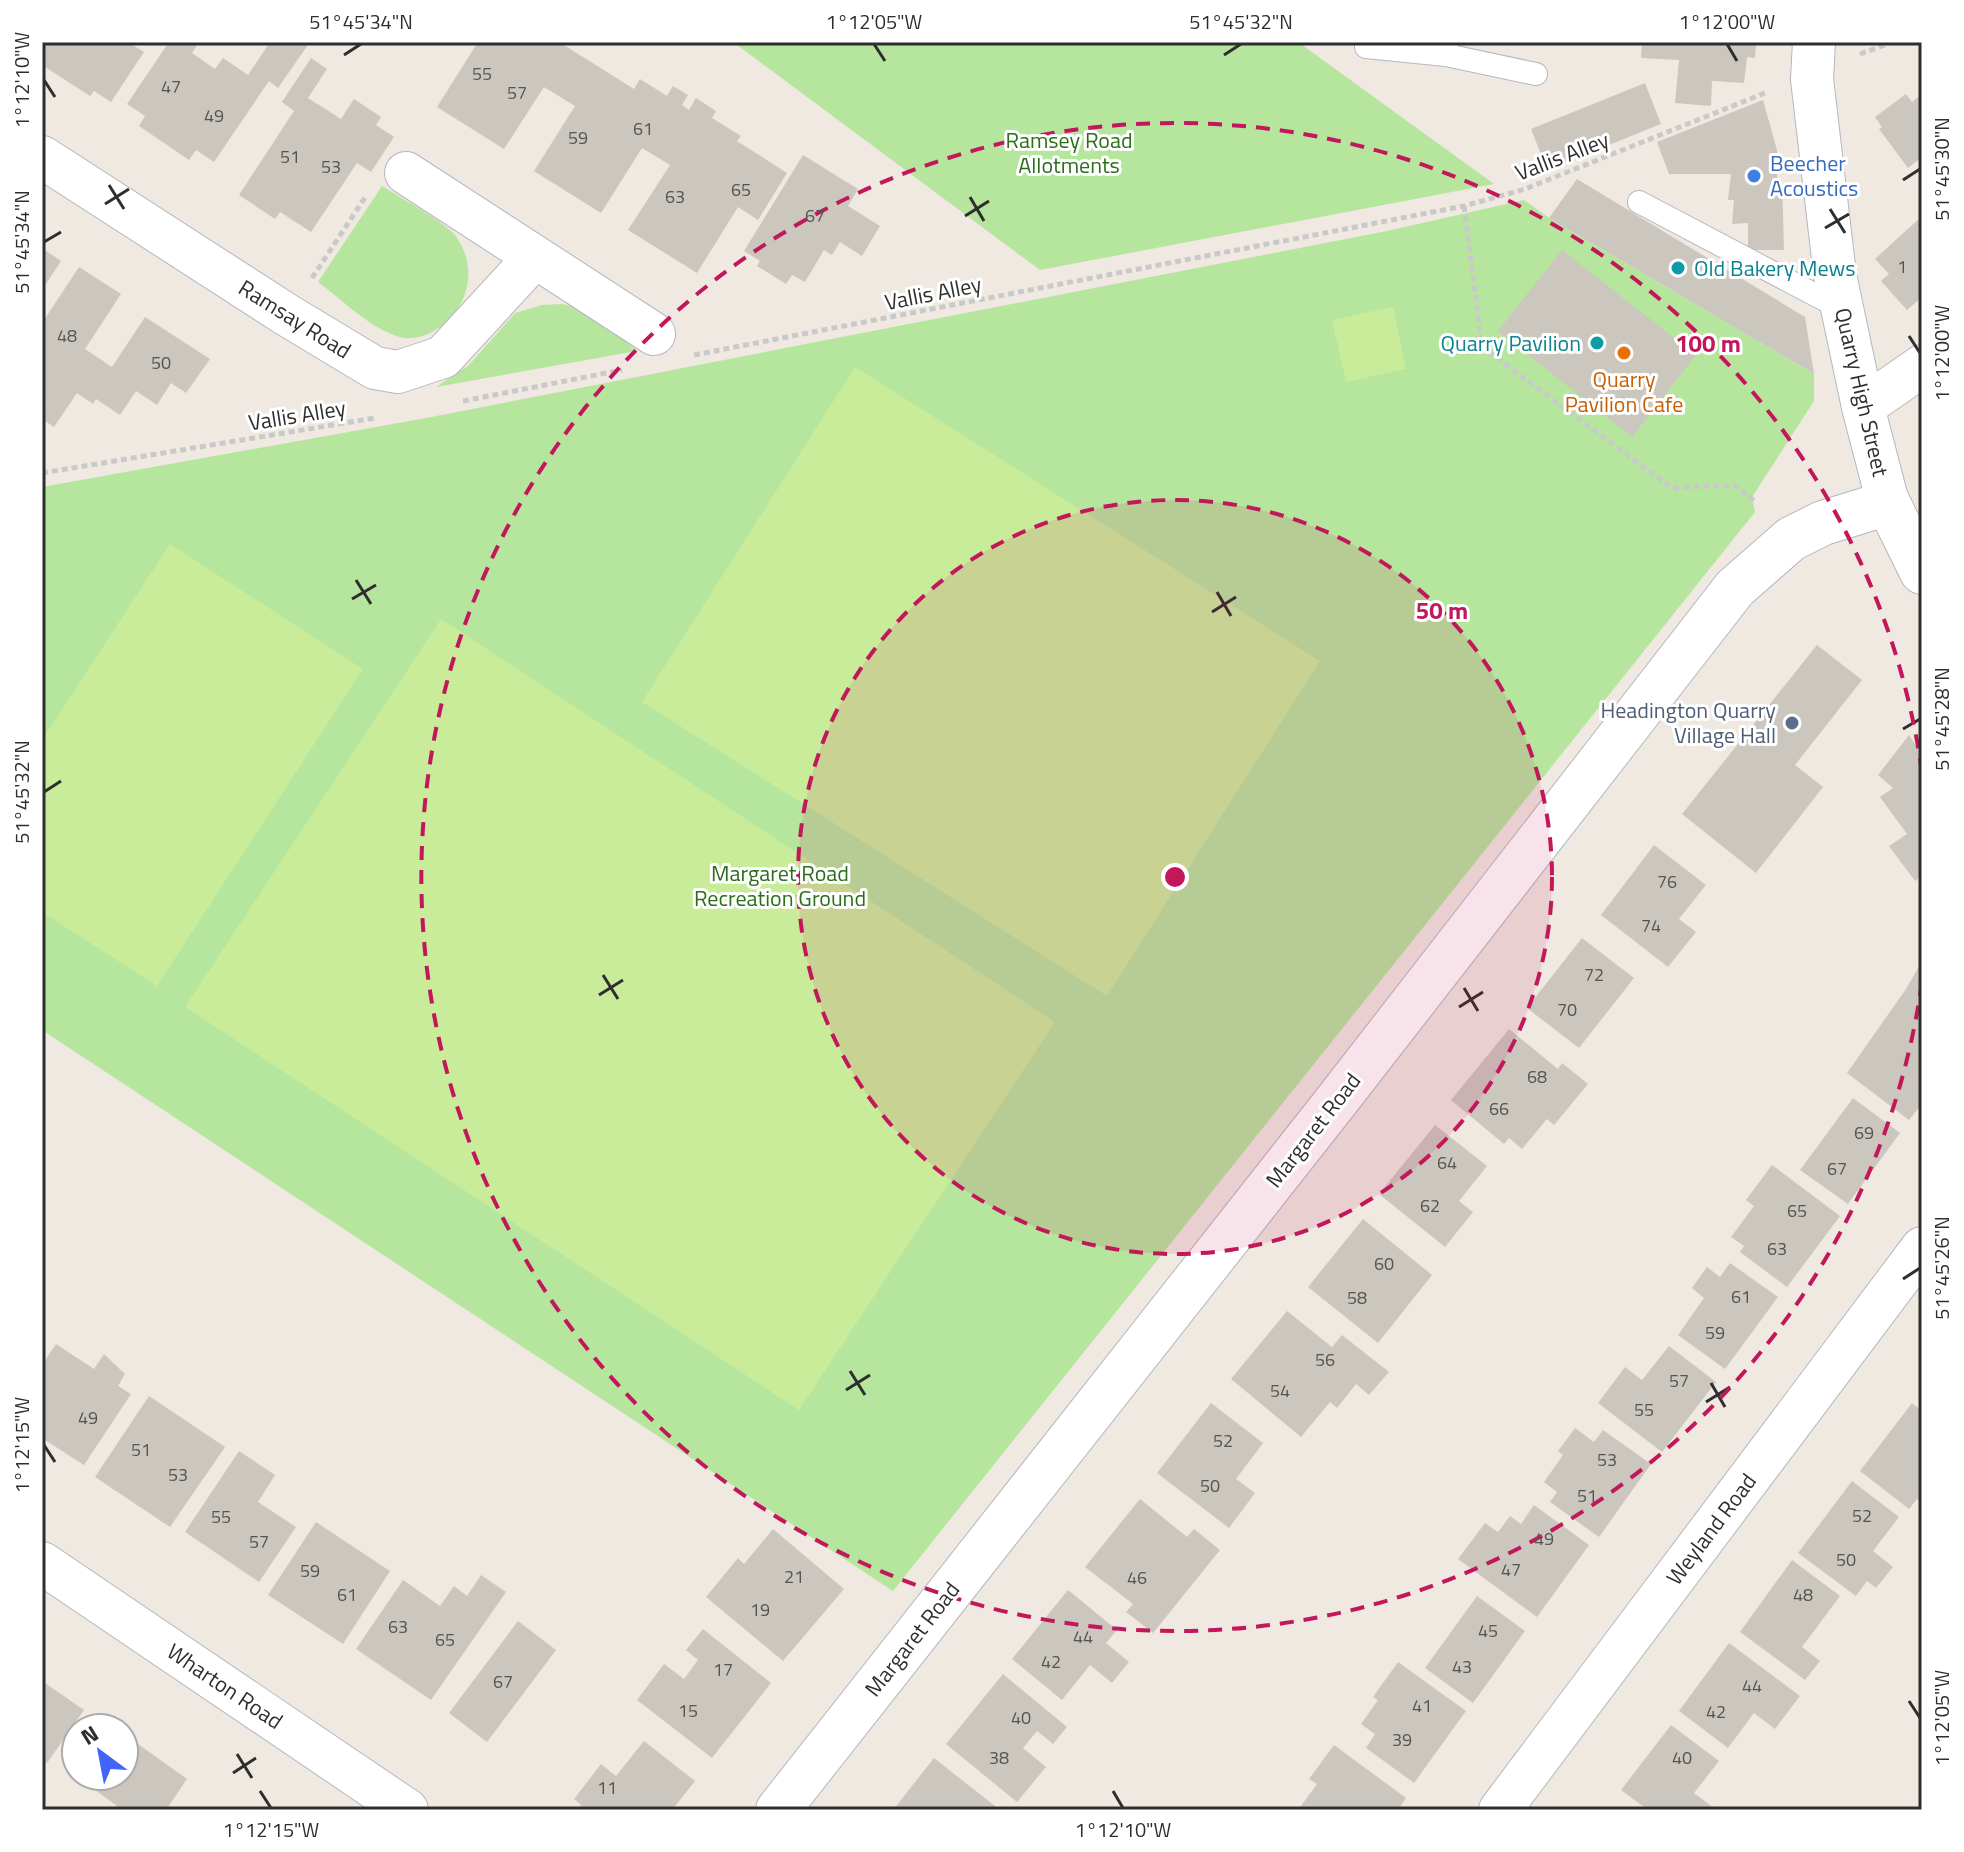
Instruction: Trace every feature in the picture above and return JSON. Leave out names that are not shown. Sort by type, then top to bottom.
[{"type":"street","name":"Quarry High Street","points":[[1813,60],[1835,275],[1863,407],[1888,503]]},
{"type":"street","name":"Ramsay Road","points":[[42,157],[375,368],[398,372],[443,357],[535,257]]},
{"type":"street","points":[[406,173],[654,334]]},
{"type":"street","points":[[1863,407],[1922,366]]},
{"type":"street","points":[[1888,503],[1922,572]]},
{"type":"street","name":"Margaret Road","points":[[778,1810],[1735,588],[1791,539],[1823,523],[1888,503]]},
{"type":"street","name":"Weyland Road","points":[[1500,1810],[1922,1248]]},
{"type":"street","name":"Wharton Road","points":[[42,1563],[407,1810]]},
{"type":"lane","points":[[1366,47],[1446,49],[1536,74]]},
{"type":"lane","points":[[1639,202],[1843,309]]},
{"type":"path","name":"Vallis Alley","points":[[689,356],[1464,206],[1525,189],[1756,96],[1813,60]]},
{"type":"path","points":[[287,315],[389,161],[406,173]]},
{"type":"path","points":[[1464,206],[1482,347],[1672,488],[1734,485],[1752,497],[1791,539]]},
{"type":"path","points":[[463,401],[629,368]]},
{"type":"path","name":"Vallis Alley","points":[[42,473],[387,416]]},
{"type":"green space","name":"Ramsey Road Allotments","points":[[733,42],[1298,42],[1494,184],[1040,270]]},
{"type":"green space","points":[[382,186],[449,229],[462,247],[467,261],[466,289],[454,315],[443,325],[419,337],[404,338],[378,328],[318,282]]},
{"type":"green space","name":"Margaret Road Recreation Ground","points":[[1524,200],[1549,218],[1814,374],[1814,401],[1752,497],[1755,512],[893,1591],[42,1030],[42,487],[426,418],[1387,231]]},
{"type":"green space","points":[[562,304],[593,316],[637,351],[436,387],[469,365],[515,313],[542,305]]},
{"type":"green space","points":[[1393,307],[1406,369],[1346,382],[1332,320]]},
{"type":"green space","points":[[855,367],[1320,661],[1107,996],[642,702]]},
{"type":"green space","points":[[170,544],[363,669],[157,986],[42,912],[42,740]]},
{"type":"green space","points":[[441,619],[1055,1022],[799,1410],[185,1007]]},
{"type":"building","points":[[42,42],[128,42],[144,52],[111,102],[94,91],[90,96],[42,65]]},
{"type":"building","points":[[169,42],[199,42],[192,53],[215,69],[223,58],[248,75],[270,42],[310,42],[278,88],[269,81],[214,162],[196,150],[189,160],[139,126],[145,116],[127,104]]},
{"type":"building","points":[[478,42],[559,42],[634,89],[640,79],[667,96],[673,86],[688,95],[682,105],[689,110],[696,98],[716,111],[712,118],[741,136],[737,141],[787,173],[758,220],[738,207],[697,273],[628,230],[670,165],[642,148],[601,213],[534,171],[575,106],[544,87],[504,149],[437,107]]},
{"type":"building","points":[[1642,42],[1756,42],[1755,58],[1747,57],[1744,83],[1712,81],[1711,106],[1675,103],[1679,60],[1641,58]]},
{"type":"building","points":[[311,58],[327,69],[308,98],[341,119],[354,99],[381,117],[376,125],[394,137],[371,172],[357,163],[311,232],[280,212],[275,219],[239,195],[294,111],[282,102]]},
{"type":"building","points":[[1645,83],[1661,124],[1547,170],[1531,129]]},
{"type":"building","points":[[1906,94],[1912,102],[1922,94],[1922,157],[1908,168],[1879,129],[1882,127],[1875,117]]},
{"type":"building","name":"Beecher Acoustics","points":[[1763,100],[1777,150],[1777,178],[1782,180],[1784,250],[1748,250],[1748,223],[1732,224],[1734,200],[1728,200],[1731,174],[1669,174],[1657,142]]},
{"type":"building","points":[[803,155],[858,189],[848,206],[880,226],[862,256],[840,242],[832,255],[824,250],[805,282],[792,275],[786,284],[757,266],[760,261],[744,251]]},
{"type":"building","name":"Old Bakery Mews","points":[[1577,179],[1805,317],[1814,374],[1549,218]]},
{"type":"building","points":[[1922,216],[1922,297],[1907,310],[1881,281],[1889,274],[1875,259]]},
{"type":"building","points":[[42,248],[61,261],[42,290]]},
{"type":"building","name":"Quarry Pavilion","points":[[1562,250],[1696,355],[1632,437],[1498,331]]},
{"type":"building","points":[[79,267],[121,294],[85,349],[112,367],[145,317],[210,359],[186,393],[171,383],[157,405],[136,391],[120,415],[96,399],[93,404],[77,393],[54,427],[42,419],[42,407],[46,402],[42,399],[42,323]]},
{"type":"building","name":"Headington Quarry Village Hall","points":[[1817,645],[1862,680],[1795,765],[1823,787],[1756,873],[1682,814]]},
{"type":"building","points":[[1909,735],[1922,755],[1922,876],[1915,881],[1889,846],[1907,834],[1880,797],[1893,788],[1878,775]]},
{"type":"building","points":[[1654,845],[1706,885],[1679,919],[1696,932],[1668,967],[1601,915]]},
{"type":"building","points":[[1582,938],[1634,978],[1579,1048],[1527,1008]]},
{"type":"building","points":[[1922,961],[1922,1104],[1909,1120],[1847,1073]]},
{"type":"building","points":[[1509,1029],[1558,1069],[1562,1063],[1588,1084],[1554,1125],[1547,1119],[1522,1149],[1509,1138],[1504,1144],[1451,1100]]},
{"type":"building","points":[[1853,1098],[1900,1133],[1848,1204],[1800,1170]]},
{"type":"building","points":[[1435,1125],[1487,1166],[1459,1201],[1473,1212],[1445,1247],[1379,1194]]},
{"type":"building","points":[[1772,1165],[1840,1216],[1787,1287],[1740,1252],[1744,1246],[1731,1237],[1754,1206],[1746,1200]]},
{"type":"building","points":[[1363,1219],[1432,1275],[1378,1343],[1308,1287]]},
{"type":"building","points":[[1730,1263],[1778,1297],[1725,1369],[1678,1335],[1704,1298],[1692,1288],[1707,1267],[1720,1277]]},
{"type":"building","points":[[1287,1311],[1332,1347],[1342,1335],[1389,1372],[1369,1395],[1356,1384],[1337,1408],[1330,1402],[1301,1437],[1231,1379]]},
{"type":"building","points":[[56,1344],[94,1369],[104,1354],[125,1374],[118,1386],[131,1394],[84,1465],[42,1438],[42,1365]]},
{"type":"building","points":[[1669,1346],[1716,1382],[1662,1452],[1598,1403],[1625,1367],[1642,1380]]},
{"type":"building","points":[[149,1396],[225,1447],[170,1527],[95,1477]]},
{"type":"building","points":[[1211,1403],[1263,1443],[1236,1479],[1255,1493],[1229,1528],[1157,1473]]},
{"type":"building","points":[[1912,1403],[1922,1411],[1922,1503],[1917,1499],[1909,1509],[1860,1471]]},
{"type":"building","points":[[1575,1428],[1594,1442],[1603,1430],[1651,1464],[1599,1537],[1550,1502],[1557,1492],[1544,1482],[1563,1455],[1558,1451]]},
{"type":"building","points":[[239,1451],[275,1475],[258,1502],[296,1527],[259,1582],[185,1532]]},
{"type":"building","points":[[1852,1481],[1899,1517],[1873,1551],[1893,1567],[1876,1588],[1867,1581],[1856,1596],[1798,1553]]},
{"type":"building","points":[[1140,1499],[1187,1537],[1194,1529],[1220,1550],[1153,1633],[1126,1612],[1133,1604],[1085,1567]]},
{"type":"building","points":[[1534,1505],[1589,1545],[1537,1617],[1458,1559],[1485,1523],[1498,1532],[1510,1516],[1521,1524]]},
{"type":"building","points":[[316,1522],[390,1571],[343,1644],[268,1595]]},
{"type":"building","points":[[773,1529],[844,1589],[783,1661],[706,1597],[738,1558],[744,1564]]},
{"type":"building","points":[[1792,1560],[1840,1596],[1802,1647],[1820,1661],[1805,1680],[1740,1632]]},
{"type":"building","points":[[481,1575],[506,1592],[431,1700],[356,1649],[403,1580],[440,1606],[454,1586],[467,1596]]},
{"type":"building","points":[[1068,1590],[1117,1630],[1106,1643],[1129,1662],[1112,1683],[1090,1665],[1062,1700],[1012,1659]]},
{"type":"building","points":[[1477,1596],[1525,1631],[1473,1703],[1425,1668]]},
{"type":"building","points":[[518,1621],[556,1650],[487,1742],[449,1713]]},
{"type":"building","points":[[703,1629],[771,1683],[712,1758],[637,1700],[664,1664],[684,1679],[698,1660],[686,1650]]},
{"type":"building","points":[[1729,1643],[1800,1696],[1775,1729],[1754,1713],[1728,1748],[1679,1711]]},
{"type":"building","points":[[1398,1662],[1466,1711],[1414,1783],[1366,1748],[1375,1734],[1361,1724],[1378,1700],[1373,1697]]},
{"type":"building","points":[[1003,1674],[1067,1727],[1053,1744],[1037,1731],[1023,1748],[1046,1767],[1017,1802],[946,1744]]},
{"type":"building","points":[[42,1681],[84,1710],[60,1712],[60,1744],[47,1763],[42,1760]]},
{"type":"building","points":[[1671,1725],[1719,1761],[1694,1793],[1714,1808],[1712,1810],[1648,1810],[1621,1790]]},
{"type":"building","points":[[644,1741],[695,1781],[672,1810],[577,1810],[581,1805],[574,1799],[601,1764],[616,1776]]},
{"type":"building","points":[[140,1745],[187,1779],[166,1810],[114,1810],[117,1806],[98,1792],[140,1792]]},
{"type":"building","points":[[1334,1745],[1406,1798],[1398,1810],[1298,1810],[1317,1784],[1309,1779]]},
{"type":"building","points":[[934,1758],[1000,1810],[893,1810]]},
{"type":"place","name":"Beecher Acoustics","points":[[1754,176]]},
{"type":"place","name":"Old Bakery Mews","points":[[1678,268]]},
{"type":"place","name":"Quarry Pavilion","points":[[1597,343]]},
{"type":"place","name":"Quarry Pavilion Cafe","points":[[1624,353]]},
{"type":"place","name":"Headington Quarry Village Hall","points":[[1792,723]]}]
